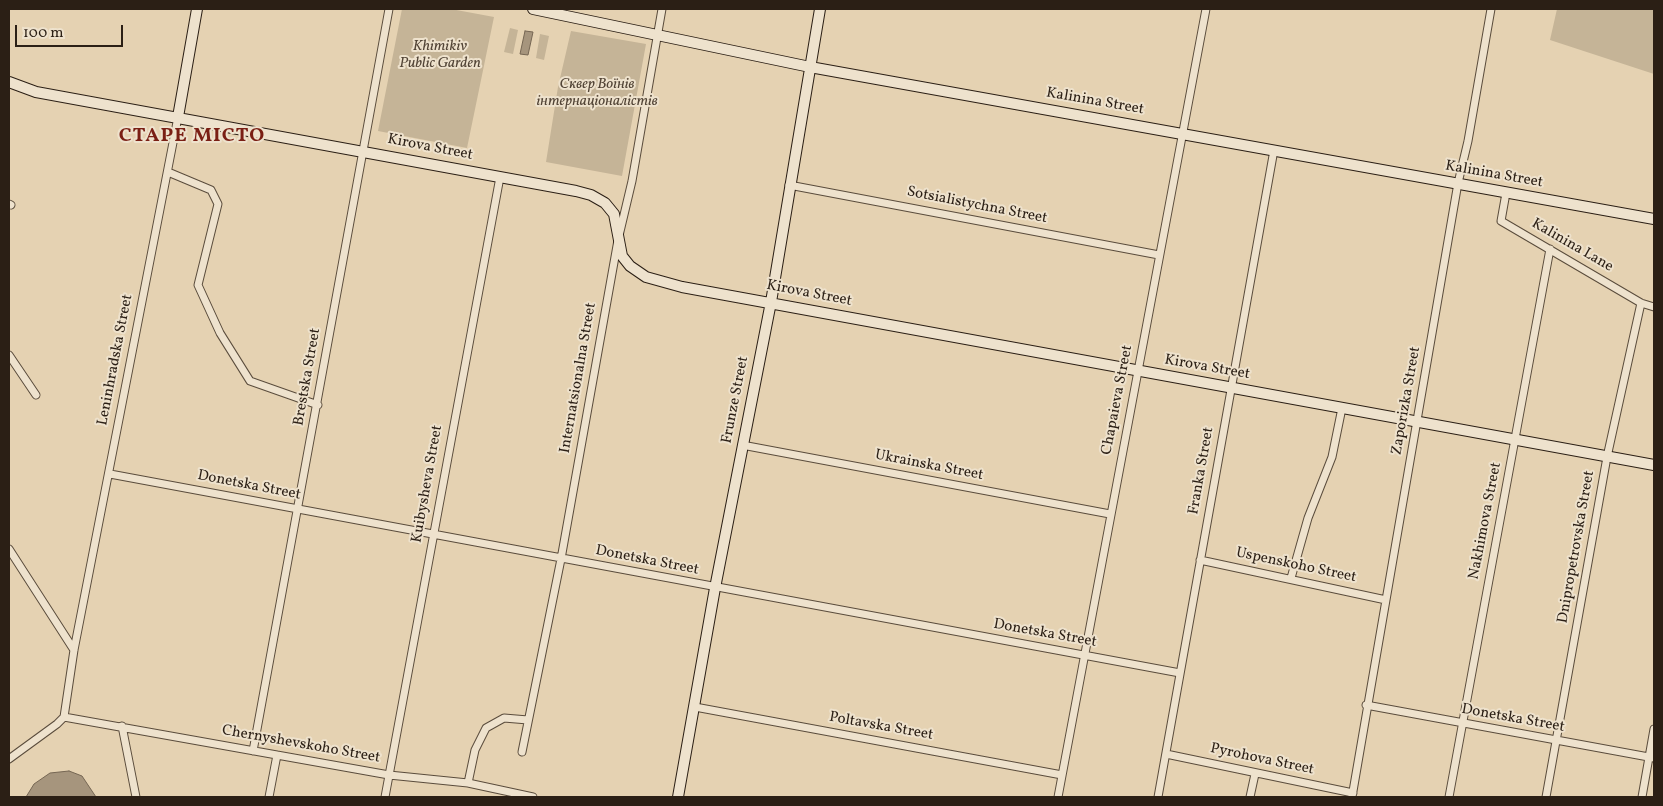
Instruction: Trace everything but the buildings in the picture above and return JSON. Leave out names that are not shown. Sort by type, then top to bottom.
[{"type":"street","name":"Leninhradska Street","points":[[64,716],[74,650],[168,172],[197,9]]},
{"type":"street","name":"Brestska Street","points":[[253,751],[318,405],[388,9]]},
{"type":"street","name":"Kalinina Street","points":[[532,9],[545,10],[810,67],[1654,219]]},
{"type":"street","name":"Internatsionalna Street","points":[[522,752],[561,559],[618,240],[632,181],[655,35],[662,9]]},
{"type":"street","name":"Frunze Street","points":[[678,797],[715,588],[770,302],[820,9]]},
{"type":"street","name":"Chapaieva Street","points":[[1058,797],[1181,133],[1206,9]]},
{"type":"street","name":"Zaporizka Street","points":[[1352,795],[1366,705],[1418,421],[1458,183],[1468,141],[1491,9]]},
{"type":"street","name":"Kirova Street","points":[[9,82],[36,92],[362,150],[591,195],[605,203],[614,214],[622,256],[630,266],[646,277],[682,287],[1515,438],[1654,465]]},
{"type":"street","name":"Franka Street","points":[[1158,797],[1274,150]]},
{"type":"street","points":[[168,172],[212,190],[218,204],[198,285],[220,333],[250,381],[318,405]]},
{"type":"street","name":"Kuibysheva Street","points":[[385,797],[500,177]]},
{"type":"street","name":"Sotsialistychna Street","points":[[789,185],[1159,255]]},
{"type":"street","name":"Kalinina Lane","points":[[1506,193],[1501,221],[1641,303],[1654,307]]},
{"type":"street","name":"Nakhimova Street","points":[[1449,797],[1550,249]]},
{"type":"street","name":"Dnipropetrovska Street","points":[[1546,797],[1607,457],[1641,303]]},
{"type":"street","points":[[9,355],[36,394]]},
{"type":"street","points":[[1291,578],[1308,518],[1332,457],[1342,408]]},
{"type":"street","name":"Ukrainska Street","points":[[742,446],[1110,514]]},
{"type":"street","name":"Donetska Street","points":[[110,474],[1180,673]]},
{"type":"street","points":[[9,550],[74,650]]},
{"type":"street","name":"Uspenskoho Street","points":[[1200,560],[1291,578],[1386,600]]},
{"type":"street","name":"Donetska Street","points":[[1366,705],[1652,758]]},
{"type":"street","name":"Poltavska Street","points":[[694,707],[1062,774]]},
{"type":"street","points":[[9,759],[57,724],[64,716]]},
{"type":"street","name":"Chernyshevskoho Street","points":[[64,716],[389,774],[468,783],[533,797]]},
{"type":"street","points":[[468,783],[475,750],[486,728],[504,718],[528,720]]},
{"type":"street","points":[[122,726],[136,797]]},
{"type":"street","points":[[1642,797],[1652,758],[1654,729]]},
{"type":"street","name":"Pyrohova Street","points":[[1166,754],[1352,795]]},
{"type":"street","points":[[269,797],[277,755]]},
{"type":"street","points":[[1250,797],[1255,774]]},
{"type":"green space","name":"Khimikiv Public Garden","points":[[402,9],[451,9],[494,17],[467,148],[378,131]]},
{"type":"green space","points":[[1557,9],[1654,9],[1654,74],[1550,40]]},
{"type":"green space","points":[[510,28],[518,30],[513,54],[504,52]]},
{"type":"green space","name":"Сквер Воїнів інтернаціоналістів","points":[[571,31],[646,44],[622,176],[546,162],[558,87]]},
{"type":"green space","points":[[540,34],[549,36],[544,60],[536,58]]},
{"type":"shaded area","points":[[525,31],[533,32],[528,55],[520,54]]},
{"type":"shaded area","points":[[69,771],[82,776],[96,797],[26,797],[34,784],[50,773]]},
{"type":"district","name":"СТАРЕ МІСТО","points":[[192,137]]}]
